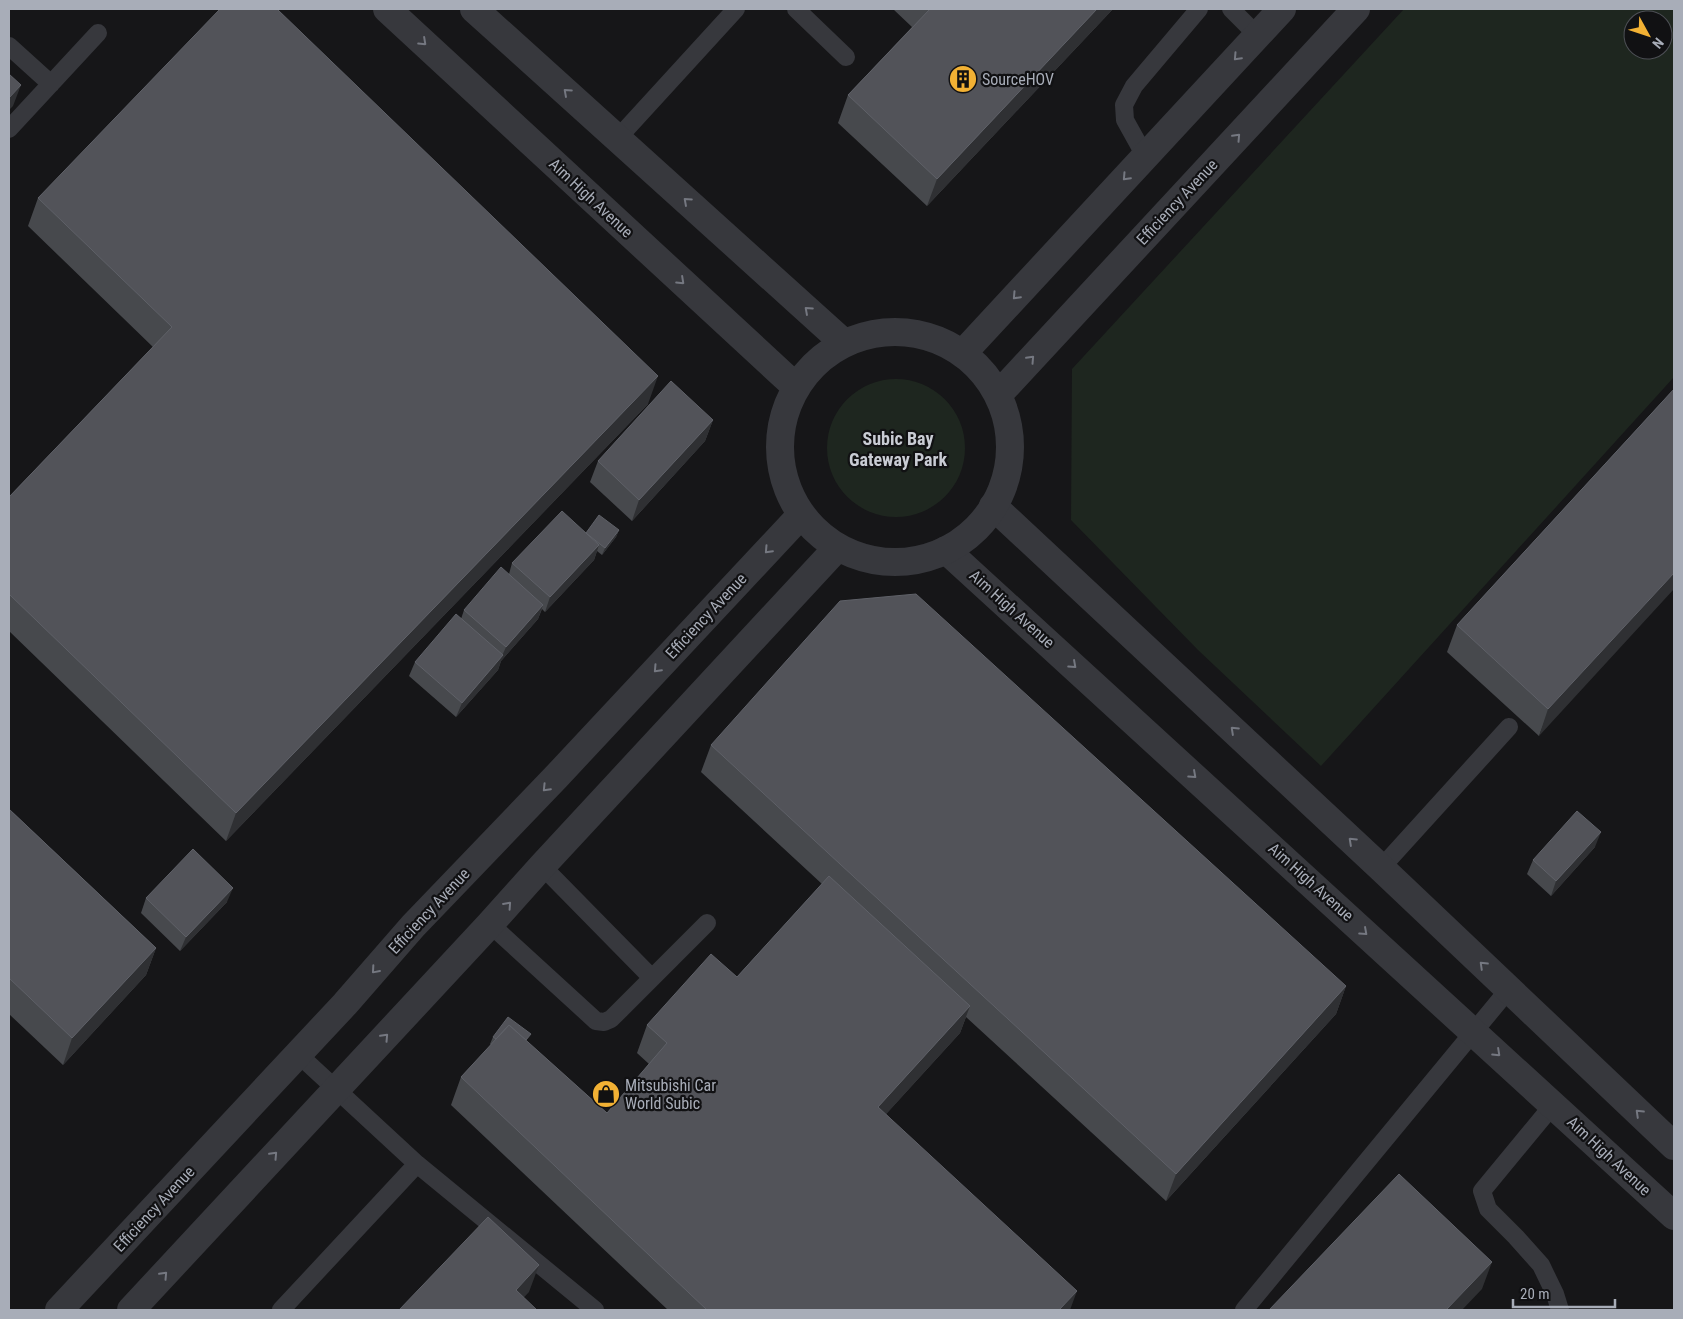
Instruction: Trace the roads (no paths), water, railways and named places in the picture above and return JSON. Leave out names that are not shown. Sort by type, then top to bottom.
[{"type":"street","name":"Aim High Avenue","points":[[387,9],[796,387]]},
{"type":"street","points":[[474,9],[844,343]]},
{"type":"street","points":[[963,353],[1282,9]]},
{"type":"street","name":"Efficiency Avenue","points":[[998,394],[1356,9]]},
{"type":"street","points":[[892,331],[918,333],[941,341],[963,353],[977,365],[998,394],[1006,416],[1009,447],[1009,462],[1003,485],[993,506],[980,523],[965,538],[946,550],[925,558],[911,560],[881,562],[858,556],[838,548],[818,533],[801,515],[788,491],[781,465],[780,438],[785,412],[796,387],[817,361],[844,343],[868,334],[892,331]]},
{"type":"street","points":[[993,506],[1381,868],[1674,1146]]},
{"type":"street","name":"Efficiency Avenue","points":[[59,1310],[345,1004],[413,926],[563,770],[801,515]]},
{"type":"street","points":[[131,1310],[838,548]]},
{"type":"street","name":"Aim High Avenue","points":[[946,550],[1674,1216]]},
{"type":"lane","points":[[618,138],[736,9]]},
{"type":"lane","points":[[796,9],[846,57]]},
{"type":"lane","points":[[1145,156],[1125,120],[1124,105],[1134,86],[1199,9]]},
{"type":"lane","points":[[1231,9],[1257,35]]},
{"type":"lane","points":[[9,129],[98,33]]},
{"type":"lane","points":[[9,46],[51,84]]},
{"type":"lane","points":[[1381,868],[1509,727]]},
{"type":"lane","points":[[542,866],[652,978]]},
{"type":"lane","points":[[490,924],[596,1021],[604,1022],[611,1019],[707,923]]},
{"type":"lane","points":[[1244,1310],[1509,989]]},
{"type":"lane","points":[[298,1054],[418,1164],[595,1310]]},
{"type":"lane","points":[[1553,1105],[1482,1191],[1488,1208],[1541,1265],[1555,1294],[1560,1310]]},
{"type":"lane","points":[[282,1310],[418,1164]]},
{"type":"place","name":"SourceHOV","points":[[963,79]]},
{"type":"place","name":"Mitsubishi Car World Subic","points":[[606,1094]]},
{"type":"district","name":"Subic Bay Gateway Park","points":[[898,448]]}]
